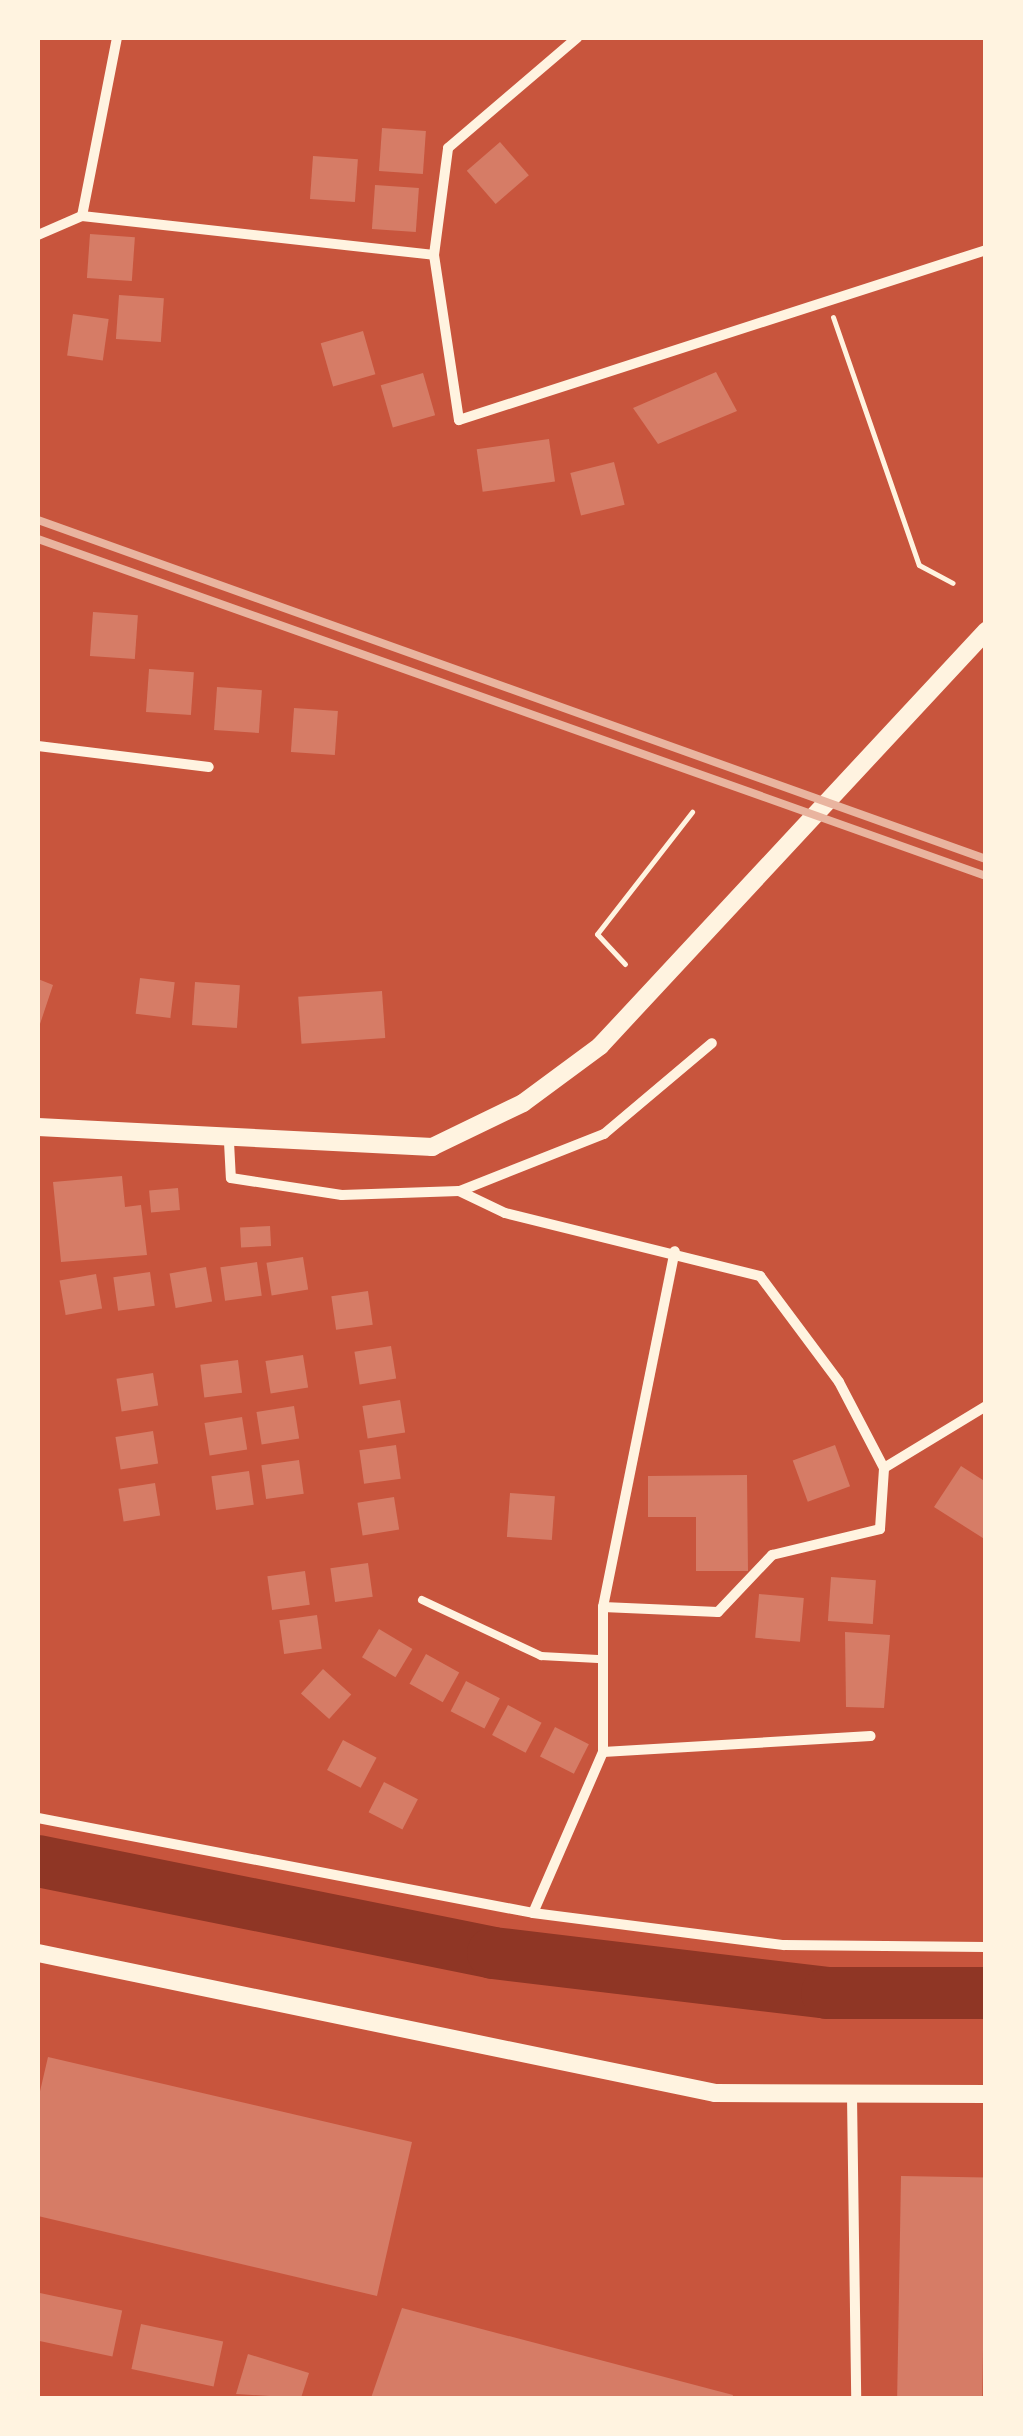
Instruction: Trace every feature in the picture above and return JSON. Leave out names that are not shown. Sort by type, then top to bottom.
[{"type":"street","points":[[82,216],[116,38]]},
{"type":"street","points":[[577,38],[448,148],[434,256],[460,420],[829,305],[986,250]]},
{"type":"street","points":[[38,235],[82,216],[434,256]]},
{"type":"street","points":[[38,1127],[228,1142],[432,1148],[523,1104],[600,1046],[986,631]]},
{"type":"street","points":[[38,746],[209,767]]},
{"type":"street","points":[[228,1142],[231,1178],[342,1194],[458,1191],[604,1134],[712,1043]]},
{"type":"street","points":[[458,1191],[505,1214],[675,1251],[760,1276],[839,1382],[884,1468],[880,1529],[772,1555],[718,1612],[603,1607]]},
{"type":"street","points":[[532,1913],[603,1752],[598,1659],[603,1607],[675,1251]]},
{"type":"street","points":[[884,1468],[986,1406]]},
{"type":"street","points":[[603,1752],[871,1736]]},
{"type":"street","points":[[38,1818],[532,1913],[784,1945],[986,1947]]},
{"type":"street","points":[[38,1953],[715,2093],[986,2094]]},
{"type":"street","points":[[852,2096],[856,2398]]},
{"type":"lane","points":[[422,1600],[541,1656],[598,1659]]},
{"type":"path","points":[[829,305],[919,565],[953,583]]},
{"type":"path","points":[[625,964],[597,934],[692,812]]},
{"type":"building","points":[[382,128],[426,131],[423,174],[379,171]]},
{"type":"building","points":[[500,142],[529,175],[496,204],[467,171]]},
{"type":"building","points":[[313,156],[358,159],[355,202],[310,199]]},
{"type":"building","points":[[375,185],[419,188],[416,232],[372,229]]},
{"type":"building","points":[[90,234],[135,237],[132,281],[87,278]]},
{"type":"building","points":[[119,295],[164,298],[161,342],[116,339]]},
{"type":"building","points":[[73,314],[109,319],[103,361],[67,356]]},
{"type":"building","points":[[363,331],[375,374],[333,386],[321,343]]},
{"type":"building","points":[[716,372],[737,411],[658,444],[633,408]]},
{"type":"building","points":[[423,373],[435,415],[393,427],[381,385]]},
{"type":"building","points":[[549,439],[555,482],[483,492],[477,449]]},
{"type":"building","points":[[614,462],[625,505],[581,516],[570,473]]},
{"type":"building","points":[[93,612],[138,615],[135,659],[90,656]]},
{"type":"building","points":[[149,669],[194,672],[191,715],[146,712]]},
{"type":"building","points":[[217,687],[262,690],[259,733],[214,730]]},
{"type":"building","points":[[294,708],[338,711],[335,755],[291,752]]},
{"type":"building","points":[[140,978],[175,982],[170,1018],[136,1014]]},
{"type":"building","points":[[38,979],[53,985],[38,1030]]},
{"type":"building","points":[[195,982],[240,985],[237,1028],[192,1025]]},
{"type":"building","points":[[382,991],[385,1038],[301,1044],[298,997]]},
{"type":"building","points":[[122,1176],[125,1207],[141,1205],[147,1255],[61,1262],[53,1182]]},
{"type":"building","points":[[178,1188],[180,1210],[151,1212],[149,1191]]},
{"type":"building","points":[[270,1226],[271,1246],[241,1248],[240,1228]]},
{"type":"building","points":[[303,1257],[308,1290],[272,1295],[266,1263]]},
{"type":"building","points":[[257,1262],[262,1296],[225,1301],[220,1267]]},
{"type":"building","points":[[206,1267],[212,1301],[176,1308],[170,1273]]},
{"type":"building","points":[[150,1272],[155,1306],[118,1311],[113,1277]]},
{"type":"building","points":[[96,1274],[102,1308],[66,1315],[60,1280]]},
{"type":"building","points":[[368,1291],[373,1325],[336,1330],[331,1296]]},
{"type":"building","points":[[391,1346],[396,1379],[360,1384],[354,1352]]},
{"type":"building","points":[[303,1355],[308,1388],[271,1394],[265,1361]]},
{"type":"building","points":[[238,1360],[242,1393],[204,1397],[200,1365]]},
{"type":"building","points":[[153,1373],[158,1406],[122,1411],[116,1379]]},
{"type":"building","points":[[400,1400],[405,1433],[368,1439],[362,1406]]},
{"type":"building","points":[[294,1406],[299,1439],[262,1445],[256,1412]]},
{"type":"building","points":[[242,1417],[247,1450],[210,1456],[204,1423]]},
{"type":"building","points":[[153,1431],[158,1464],[121,1470],[115,1437]]},
{"type":"building","points":[[396,1445],[401,1479],[364,1484],[359,1450]]},
{"type":"building","points":[[835,1445],[850,1486],[808,1502],[793,1460]]},
{"type":"building","points":[[299,1460],[304,1494],[266,1499],[261,1465]]},
{"type":"building","points":[[961,1466],[986,1482],[986,1540],[934,1507]]},
{"type":"building","points":[[249,1471],[254,1505],[216,1510],[211,1476]]},
{"type":"building","points":[[747,1475],[748,1571],[696,1571],[696,1517],[648,1517],[648,1476]]},
{"type":"building","points":[[155,1483],[160,1516],[124,1521],[118,1489]]},
{"type":"building","points":[[510,1493],[555,1496],[552,1540],[507,1537]]},
{"type":"building","points":[[394,1497],[399,1530],[363,1535],[357,1503]]},
{"type":"building","points":[[368,1563],[373,1597],[335,1602],[330,1568]]},
{"type":"building","points":[[305,1571],[310,1605],[272,1610],[267,1576]]},
{"type":"building","points":[[831,1577],[876,1580],[873,1624],[828,1621]]},
{"type":"building","points":[[759,1594],[804,1598],[800,1642],[755,1638]]},
{"type":"building","points":[[317,1615],[322,1649],[284,1654],[279,1620]]},
{"type":"building","points":[[379,1629],[412,1649],[395,1677],[362,1657]]},
{"type":"building","points":[[845,1632],[890,1635],[884,1708],[846,1707]]},
{"type":"building","points":[[426,1654],[459,1672],[443,1702],[410,1684]]},
{"type":"building","points":[[323,1669],[351,1694],[329,1719],[301,1694]]},
{"type":"building","points":[[466,1681],[500,1698],[484,1729],[451,1711]]},
{"type":"building","points":[[508,1705],[542,1723],[526,1753],[492,1735]]},
{"type":"building","points":[[555,1727],[589,1744],[574,1774],[540,1756]]},
{"type":"building","points":[[343,1740],[377,1758],[361,1788],[327,1770]]},
{"type":"building","points":[[384,1782],[418,1799],[402,1830],[369,1812]]},
{"type":"building","points":[[48,2057],[412,2142],[377,2296],[38,2216],[38,2100]]},
{"type":"building","points":[[901,2176],[986,2177],[982,2398],[897,2398]]},
{"type":"building","points":[[40,2293],[122,2310],[112,2356],[38,2341]]},
{"type":"building","points":[[402,2308],[733,2395],[371,2398]]},
{"type":"building","points":[[141,2324],[223,2341],[214,2386],[131,2369]]},
{"type":"building","points":[[248,2354],[309,2373],[301,2398],[236,2394]]},
{"type":"waterway","points":[[38,1861],[493,1953],[827,1993],[986,1993]]},
{"type":"railway","points":[[38,520],[986,859]]},
{"type":"railway","points":[[38,539],[986,876]]}]
